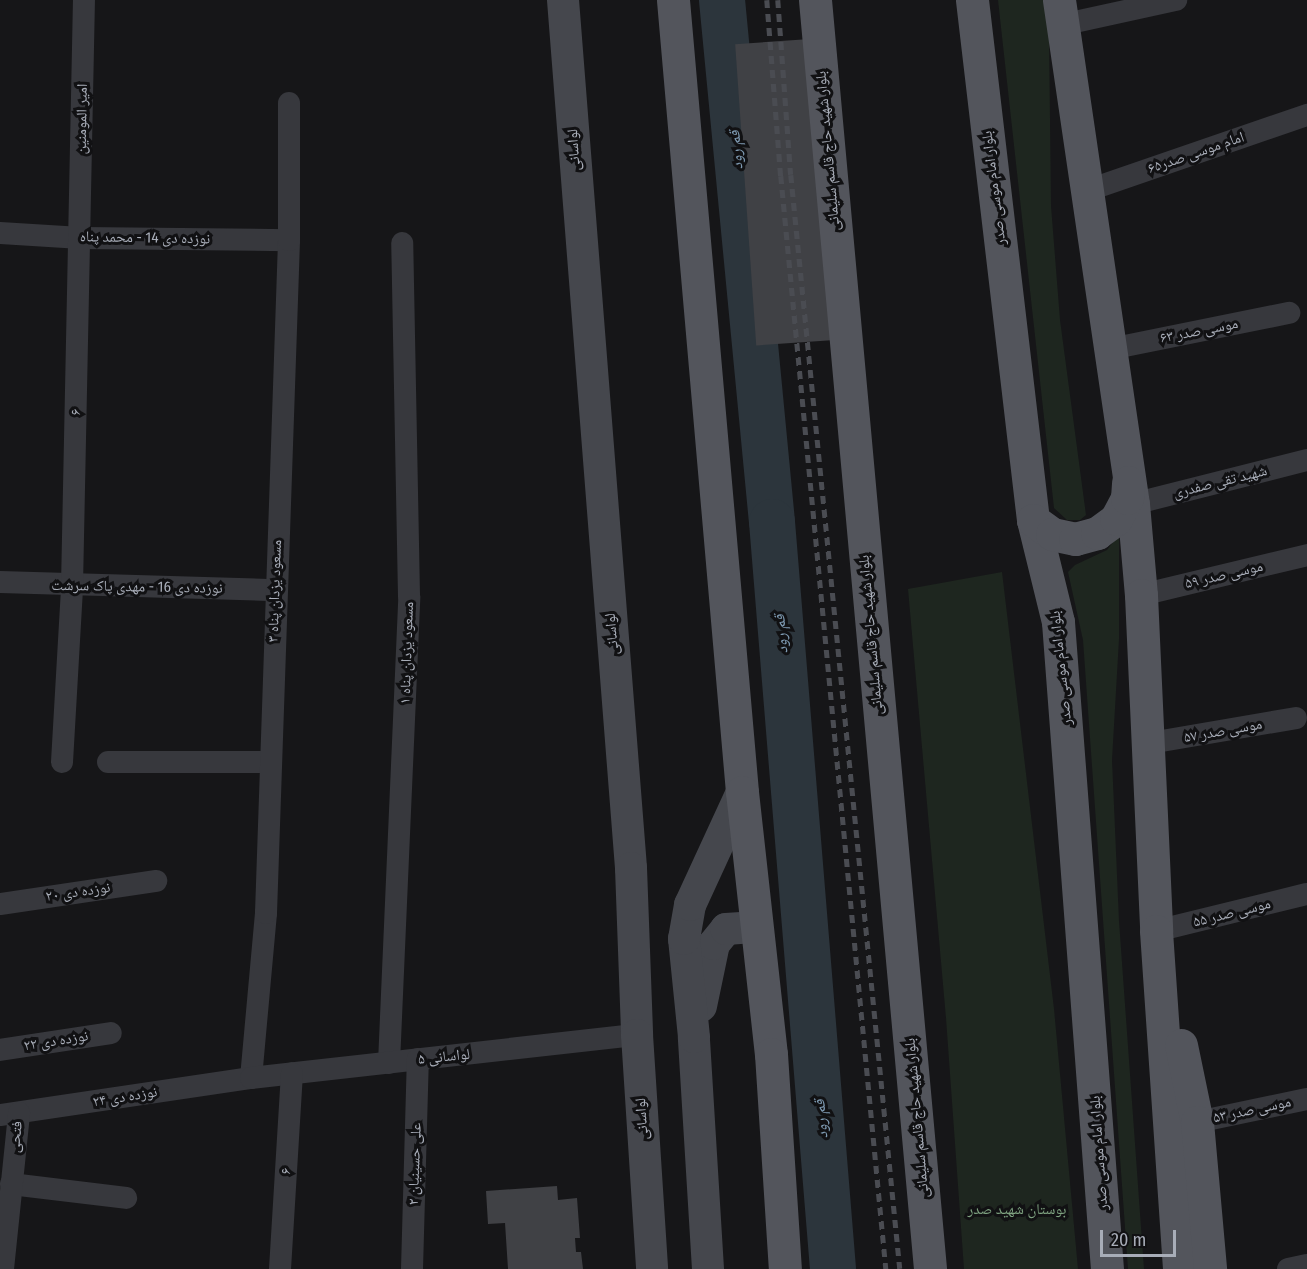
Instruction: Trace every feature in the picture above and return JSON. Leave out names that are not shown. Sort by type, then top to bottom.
[{"type":"main road","name":"لواسانی","points":[[563,0],[631,868],[637,1035],[652,1269]]},
{"type":"main road","points":[[673,0],[742,792],[771,1054],[785,1269]]},
{"type":"main road","name":"بلوار شهید حاج قاسم سلیمانی","points":[[815,0],[930,1269]]},
{"type":"main road","name":"بلوار امام موسی صدر","points":[[972,0],[1033,520],[1058,622],[1107,1269]]},
{"type":"main road","points":[[1060,12],[1130,489],[1141,595],[1150,743],[1156,931],[1179,1269]]},
{"type":"main road","points":[[1033,520],[1052,534],[1075,539],[1097,533],[1116,519],[1130,489]]},
{"type":"main road","points":[[708,1269],[694,1037],[684,939],[690,905],[742,792]]},
{"type":"main road","points":[[694,1037],[714,944],[726,929],[757,927]]},
{"type":"main road","points":[[1156,931],[1197,1122],[1210,1269]]},
{"type":"street","name":"امیر المومنین","points":[[81,238],[84,0]]},
{"type":"street","points":[[1060,12],[1176,0]]},
{"type":"street","name":"۳ مسعود یزدان پناه","points":[[251,1078],[266,913],[275,590],[289,240],[289,103]]},
{"type":"street","name":"امام موسی صدر۶۵","points":[[1086,191],[1307,115]]},
{"type":"street","name":"نوزده دی 14 - محمد پناه","points":[[0,233],[81,238],[289,240]]},
{"type":"street","name":"۶","points":[[62,762],[72,586],[81,238]]},
{"type":"street","name":"۱ مسعود یزدان پناه","points":[[389,1063],[409,596],[402,243]]},
{"type":"street","name":"موسی صدر ۶۳","points":[[1110,349],[1289,313]]},
{"type":"street","name":"شهید تقی صفدری","points":[[1130,489],[1307,460]]},
{"type":"street","name":"موسی صدر ۵۹","points":[[1141,595],[1307,555]]},
{"type":"street","name":"نوزده دی 16 - مهدی پاک سرشت","points":[[0,582],[72,586],[275,590]]},
{"type":"street","name":"موسی صدر ۵۷","points":[[1150,743],[1296,718]]},
{"type":"street","points":[[108,762],[271,762]]},
{"type":"street","name":"نوزده دی ۲۰","points":[[0,904],[156,881]]},
{"type":"street","name":"موسی صدر ۵۵","points":[[1156,931],[1307,894]]},
{"type":"street","name":"نوزده دی ۲۲","points":[[0,1050],[111,1033]]},
{"type":"street","name":"لواسانی ۵","points":[[251,1078],[637,1035]]},
{"type":"street","name":"۲ علی حسینیان","points":[[412,1269],[418,1059]]},
{"type":"street","name":"۶","points":[[280,1269],[292,1073]]},
{"type":"street","name":"نوزده دی ۲۴","points":[[10,1114],[251,1078]]},
{"type":"street","name":"موسی صدر ۵۳","points":[[1197,1122],[1307,1099]]},
{"type":"street","name":"فتحی","points":[[3,1269],[11,1184],[10,1114]]},
{"type":"street","points":[[11,1184],[126,1198]]},
{"type":"street","points":[[1288,1269],[1307,1265]]},
{"type":"green space","points":[[998,0],[1045,0],[1049,35],[1051,206],[1060,320],[1086,515],[1080,520],[1067,520],[1054,508]]},
{"type":"green space","points":[[1119,534],[1119,639],[1112,760],[1119,921],[1144,1269],[1128,1269],[1083,640],[1068,572],[1075,565],[1107,550]]},
{"type":"green space","name":"بوستان شهید صدر","points":[[1002,572],[1054,1009],[1078,1269],[964,1269],[946,1018],[908,589]]},
{"type":"building","points":[[810,39],[831,340],[756,345],[735,44]]},
{"type":"building","points":[[557,1186],[558,1200],[577,1198],[580,1238],[575,1238],[576,1252],[581,1252],[583,1269],[508,1269],[505,1223],[488,1224],[486,1191]]},
{"type":"waterway","name":"قم رود","points":[[722,0],[772,522],[833,1269]]},
{"type":"railway","points":[[767,0],[781,176],[886,1269]]},
{"type":"railway","points":[[778,0],[791,175],[900,1269]]}]
